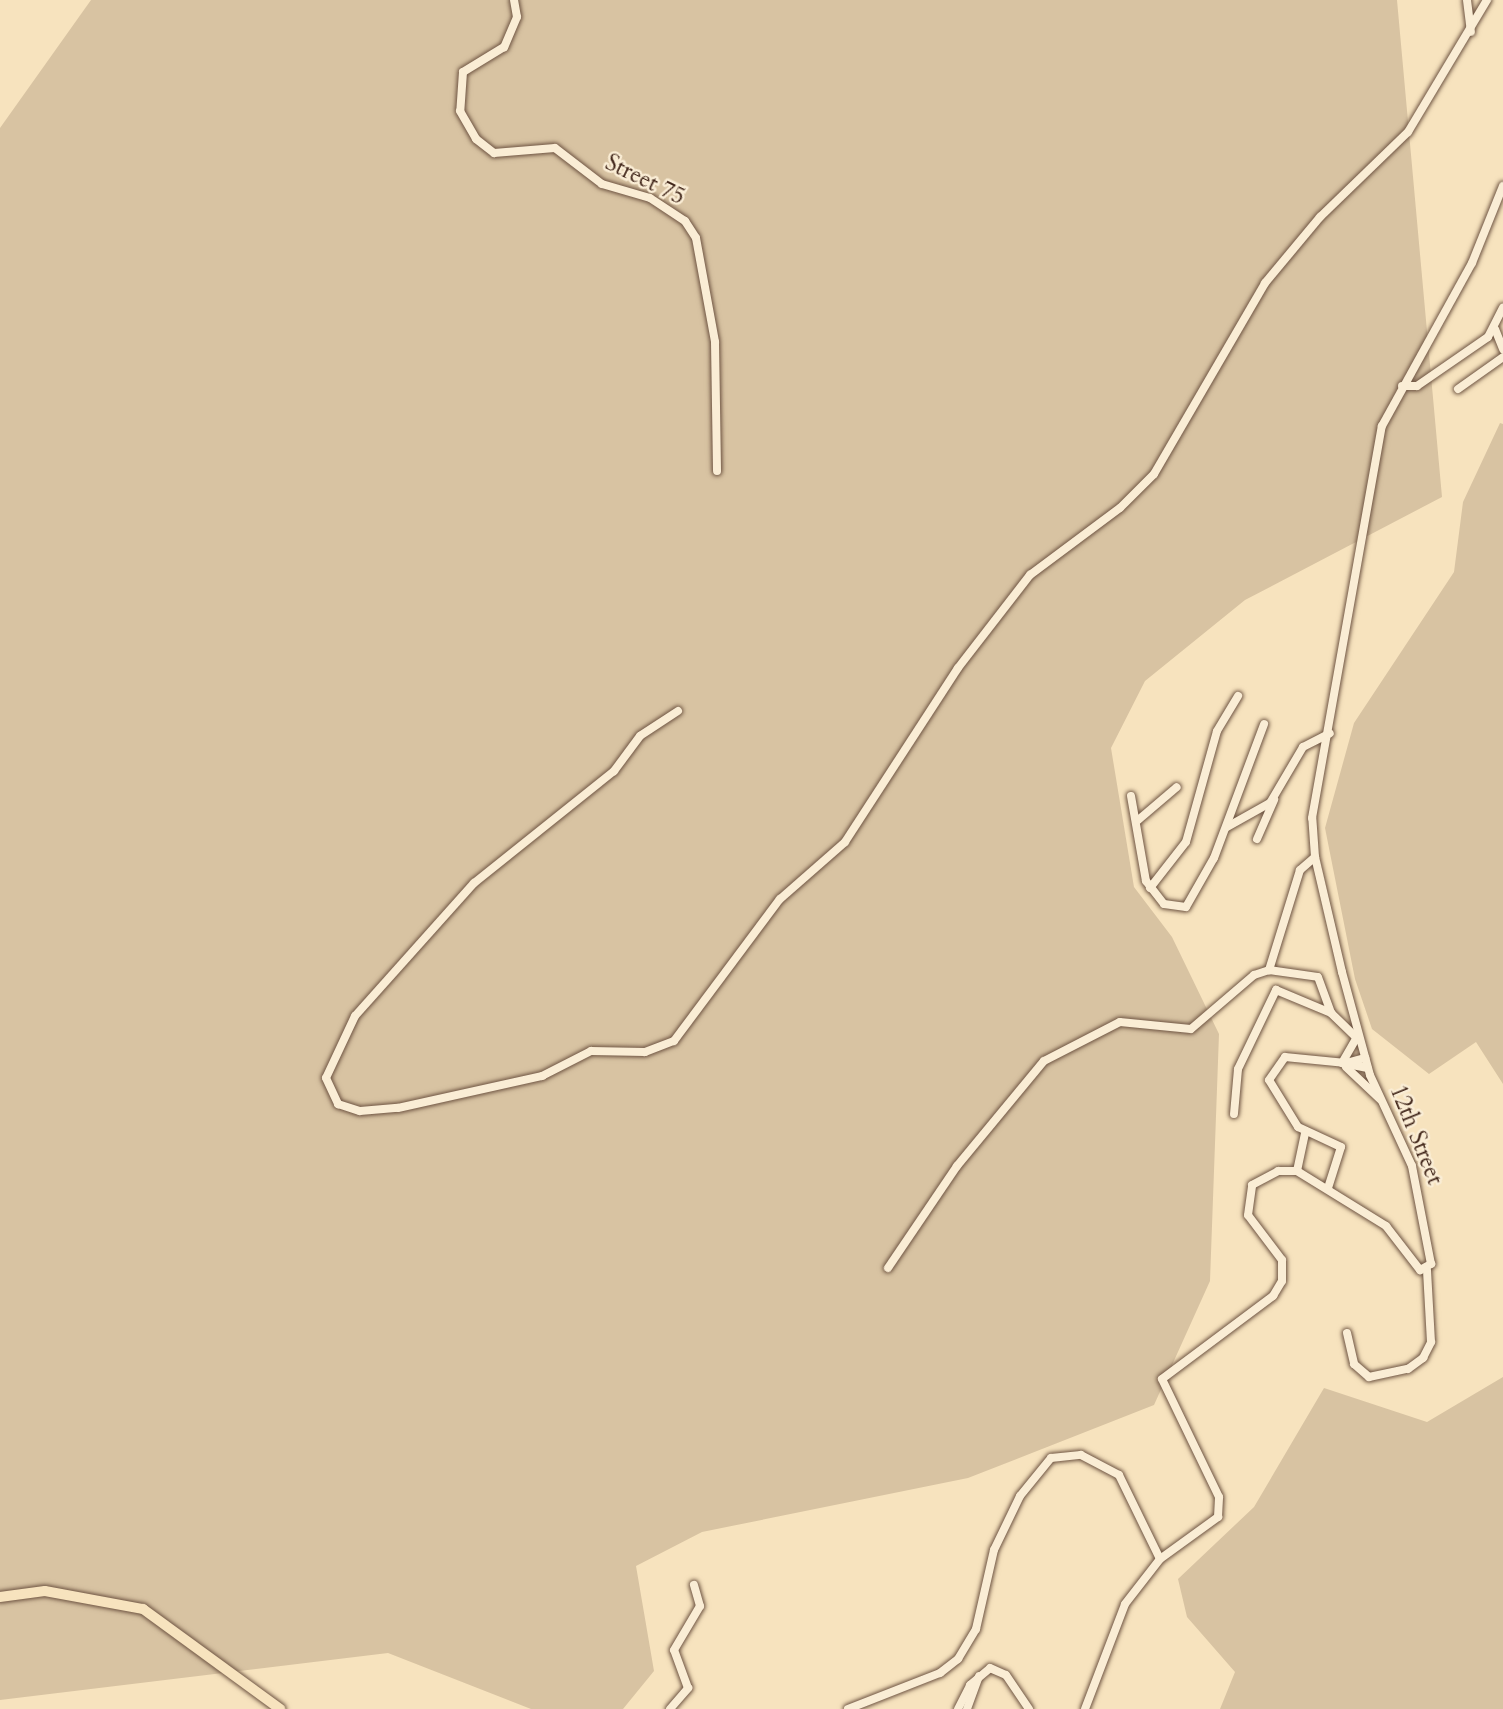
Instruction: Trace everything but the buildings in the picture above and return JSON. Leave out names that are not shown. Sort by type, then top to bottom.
[{"type":"main road","points":[[0,1597],[46,1591],[143,1609],[280,1709]]},
{"type":"street","name":"Street 75","points":[[514,0],[517,17],[504,47],[463,72],[460,111],[476,139],[494,153],[555,148],[602,184],[650,198],[685,221],[696,238],[715,342],[717,471]]},
{"type":"street","points":[[1467,0],[1471,35]]},
{"type":"street","points":[[678,711],[640,736],[614,771],[474,883],[355,1016],[326,1078],[338,1104],[360,1111],[397,1108],[542,1076],[590,1051],[645,1052],[674,1041],[780,900],[845,842],[958,668],[1030,575],[1120,508],[1154,474],[1265,283],[1320,217],[1408,132],[1471,35],[1487,0]]},
{"type":"street","name":"12th Street","points":[[1348,1333],[1354,1364],[1369,1377],[1408,1369],[1423,1357],[1431,1342],[1427,1270],[1430,1245],[1420,1197],[1359,1040],[1315,857],[1312,818],[1330,733],[1379,438],[1402,386],[1472,263],[1501,202],[1503,186]]},
{"type":"street","points":[[1402,386],[1417,386],[1495,329],[1503,308]]},
{"type":"street","points":[[1495,329],[1503,349]]},
{"type":"street","points":[[1458,389],[1503,357]]},
{"type":"street","points":[[1150,888],[1186,842],[1217,731],[1238,696]]},
{"type":"street","points":[[1131,796],[1150,888],[1164,904],[1186,907],[1227,827],[1264,724]]},
{"type":"street","points":[[1257,839],[1303,747],[1330,733]]},
{"type":"street","points":[[1137,821],[1177,787]]},
{"type":"street","points":[[1227,827],[1276,797]]},
{"type":"street","points":[[1269,970],[1300,870],[1315,857]]},
{"type":"street","points":[[888,1268],[913,1240],[957,1166],[1044,1061],[1120,1022],[1191,1029],[1254,975],[1269,970],[1318,978],[1331,1013]]},
{"type":"street","points":[[1234,1114],[1238,1069],[1275,991],[1331,1013],[1359,1040],[1344,1065]]},
{"type":"street","points":[[1328,1188],[1342,1147],[1304,1132],[1276,1100],[1271,1074],[1294,1055],[1368,1068]]},
{"type":"street","points":[[1344,1065],[1365,1058]]},
{"type":"street","points":[[1344,1065],[1382,1100]]},
{"type":"street","points":[[1297,1171],[1304,1132]]},
{"type":"street","points":[[1085,1709],[1125,1604],[1160,1559],[1212,1527],[1219,1511],[1199,1451],[1163,1376],[1278,1289],[1284,1267],[1253,1228],[1247,1198],[1256,1181],[1297,1171],[1386,1226],[1409,1260],[1427,1270]]},
{"type":"street","points":[[848,1709],[940,1673],[958,1659],[976,1629],[994,1550],[1020,1496],[1051,1458],[1081,1455],[1119,1475],[1160,1559]]},
{"type":"street","points":[[670,1709],[688,1688],[674,1650],[700,1606],[695,1585]]},
{"type":"street","points":[[958,1709],[979,1676],[998,1669],[1029,1709]]},
{"type":"street","points":[[967,1709],[979,1676]]},
{"type":"shaded area","points":[[91,0],[1397,0],[1442,497],[1245,600],[1145,681],[1111,748],[1134,887],[1172,937],[1219,1034],[1210,1281],[1154,1405],[968,1478],[702,1532],[636,1566],[654,1671],[623,1709],[531,1709],[388,1653],[0,1700],[0,128]]},
{"type":"shaded area","points":[[1500,423],[1503,424],[1503,1084],[1476,1042],[1429,1074],[1372,1029],[1355,979],[1325,828],[1354,723],[1454,572],[1463,502]]},
{"type":"shaded area","points":[[1503,1377],[1503,1709],[1220,1709],[1235,1672],[1187,1617],[1178,1579],[1254,1507],[1324,1388],[1427,1422]]}]
